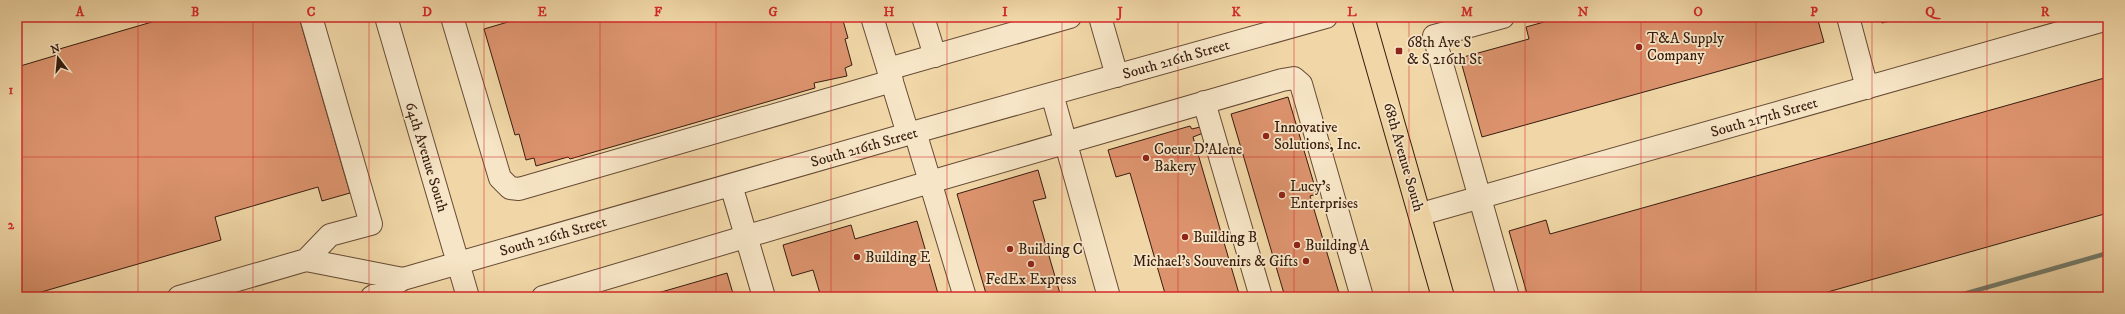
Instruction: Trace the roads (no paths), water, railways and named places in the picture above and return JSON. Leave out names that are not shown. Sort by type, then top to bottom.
[{"type":"main road","name":"68th Avenue South","points":[[1362,17],[1421,214],[1444,297]]},
{"type":"street","points":[[306,260],[330,235],[371,224],[311,17]]},
{"type":"street","name":"64th Avenue South","points":[[386,17],[468,297]]},
{"type":"street","points":[[452,17],[500,178],[510,188],[519,189],[890,75],[935,56],[1070,17]]},
{"type":"street","points":[[872,17],[890,75],[930,182],[965,297]]},
{"type":"street","points":[[923,17],[935,56]]},
{"type":"street","points":[[1100,17],[1117,76]]},
{"type":"street","name":"South 216th Street","points":[[403,279],[912,133],[1326,17]]},
{"type":"street","points":[[1503,17],[1434,36],[1481,197],[1508,297]]},
{"type":"street","points":[[1848,17],[1867,88]]},
{"type":"street","name":"South 217th Street","points":[[1421,214],[2108,19]]},
{"type":"street","points":[[543,297],[1066,142],[1282,80],[1294,78],[1301,84],[1362,297]]},
{"type":"street","points":[[1052,94],[1109,297]]},
{"type":"street","points":[[1204,102],[1261,297]]},
{"type":"street","points":[[731,185],[764,297]]},
{"type":"street","points":[[179,297],[306,260],[403,279]]},
{"type":"street","points":[[372,297],[403,279]]},
{"type":"waterway","points":[[1953,297],[2108,253]]},
{"type":"place","name":"T&A Supply Company","points":[[1639,47]]},
{"type":"place","name":"68th Ave S & S 216th St","points":[[1399,51]]},
{"type":"place","name":"Innovative Solutions, Inc.","points":[[1266,136]]},
{"type":"place","name":"Coeur D'Alene Bakery","points":[[1146,158]]},
{"type":"place","name":"Lucy's Enterprises","points":[[1282,195]]},
{"type":"place","name":"Building B","points":[[1185,237]]},
{"type":"place","name":"Building A","points":[[1297,245]]},
{"type":"place","name":"Building C","points":[[1010,249]]},
{"type":"place","name":"Building E","points":[[857,257]]},
{"type":"place","name":"Michael's Souvenirs & Gifts","points":[[1306,261]]},
{"type":"place","name":"FedEx Express","points":[[1031,264]]}]
